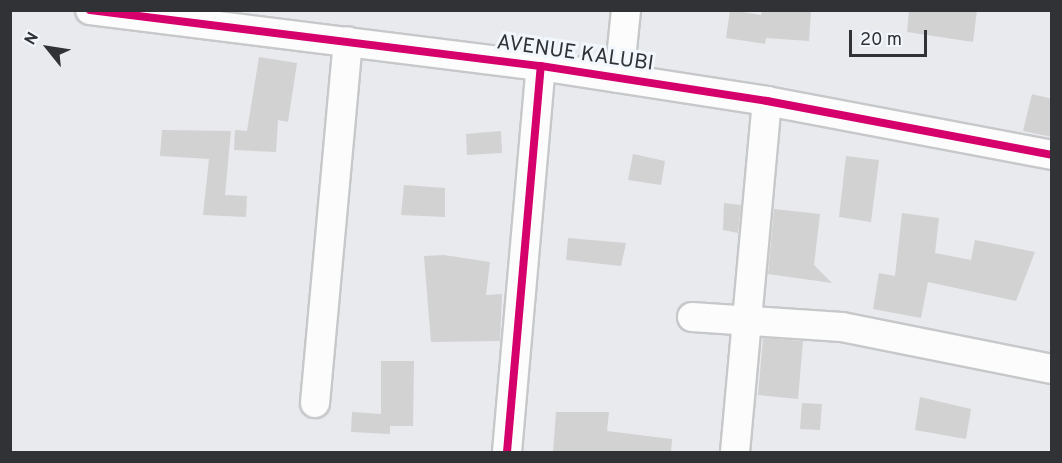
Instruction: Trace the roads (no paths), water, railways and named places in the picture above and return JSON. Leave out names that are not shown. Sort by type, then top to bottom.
[{"type":"street","name":"AVENUE KALUBI","points":[[90,10],[541,66],[767,101],[1052,155]]},
{"type":"street","points":[[619,78],[626,10]]},
{"type":"street","points":[[315,403],[348,42]]},
{"type":"street","points":[[507,453],[541,66]]},
{"type":"street","points":[[735,453],[751,317],[767,101]]},
{"type":"street","points":[[692,317],[751,317],[842,327],[1052,369]]}]
